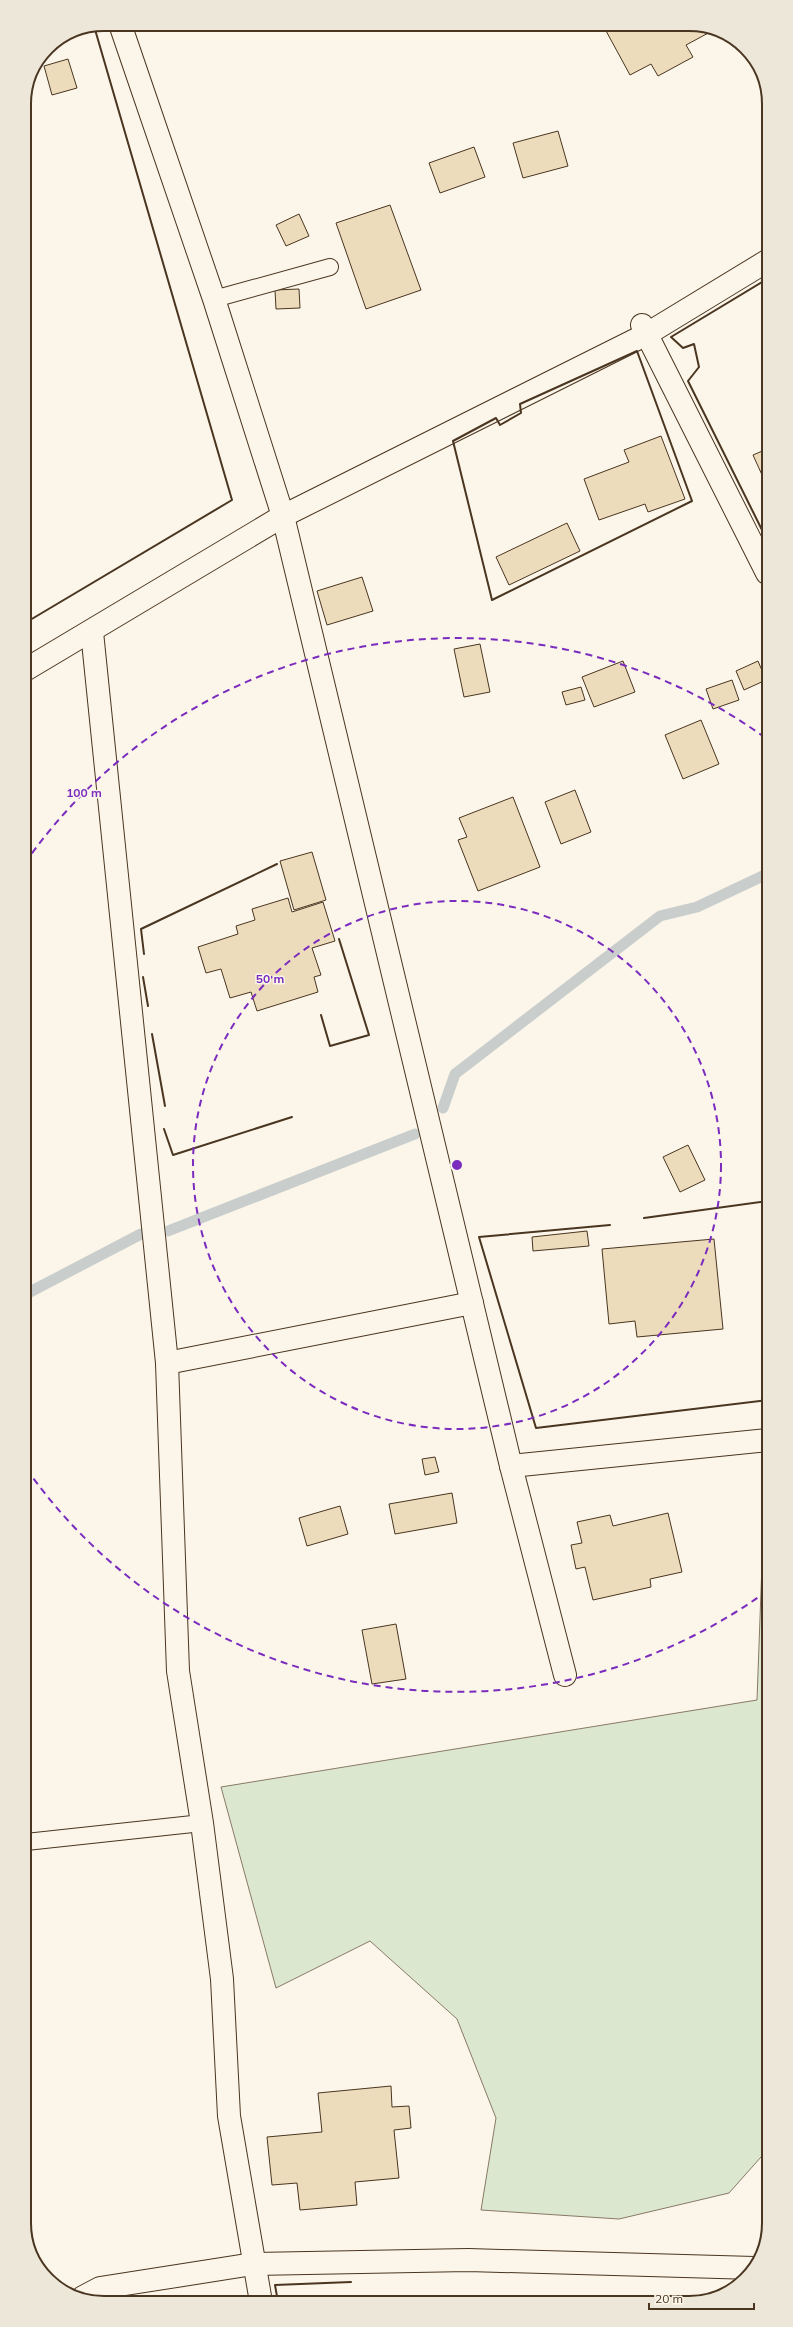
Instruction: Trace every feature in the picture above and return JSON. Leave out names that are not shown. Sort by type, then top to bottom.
[{"type":"street","points":[[122,31],[214,299],[283,516],[511,1466],[565,1675]]},
{"type":"street","points":[[31,667],[92,632],[283,516],[644,329],[762,263]]},
{"type":"street","points":[[644,329],[762,563]]},
{"type":"street","points":[[92,632],[167,1363],[178,1671],[202,1823],[222,1979],[229,2116],[253,2264],[260,2296]]},
{"type":"street","points":[[167,1363],[472,1303]]},
{"type":"street","points":[[511,1466],[762,1441]]},
{"type":"street","points":[[87,2294],[100,2288],[253,2264],[468,2260],[746,2268]]},
{"type":"lane","points":[[214,299],[330,267]]},
{"type":"lane","points":[[31,1841],[202,1823]]},
{"type":"green space","points":[[762,1564],[762,2156],[729,2193],[619,2219],[481,2210],[496,2118],[457,2019],[370,1941],[276,1988],[221,1787],[757,1700]]},
{"type":"building","points":[[606,31],[694,31],[707,33],[686,45],[693,57],[658,76],[651,64],[630,75]]},
{"type":"building","points":[[68,59],[77,88],[52,95],[44,66]]},
{"type":"building","points":[[558,131],[568,166],[523,178],[513,143]]},
{"type":"building","points":[[474,147],[485,177],[440,193],[429,163]]},
{"type":"building","points":[[390,205],[421,290],[366,309],[336,223]]},
{"type":"building","points":[[299,214],[309,236],[286,246],[276,225]]},
{"type":"building","points":[[299,289],[300,308],[276,309],[275,290]]},
{"type":"building","points":[[661,436],[685,499],[648,512],[645,504],[599,520],[584,479],[629,462],[624,450]]},
{"type":"building","points":[[762,451],[762,475],[753,455]]},
{"type":"building","points":[[567,523],[580,551],[509,585],[496,557]]},
{"type":"building","points":[[362,577],[373,611],[327,625],[317,591]]},
{"type":"building","points":[[480,644],[490,692],[464,697],[454,649]]},
{"type":"building","points":[[623,661],[635,692],[594,707],[582,677]]},
{"type":"building","points":[[758,661],[762,670],[762,682],[744,690],[736,671]]},
{"type":"building","points":[[732,680],[739,700],[713,709],[706,689]]},
{"type":"building","points":[[581,687],[585,700],[566,705],[562,692]]},
{"type":"building","points":[[701,720],[719,764],[683,779],[665,735]]},
{"type":"building","points":[[575,790],[591,832],[561,844],[545,802]]},
{"type":"building","points":[[513,797],[540,867],[478,891],[458,840],[467,837],[459,818]]},
{"type":"building","points":[[312,852],[326,900],[294,910],[280,861]]},
{"type":"building","points":[[288,898],[292,912],[323,902],[335,941],[312,948],[321,975],[314,977],[318,992],[257,1011],[251,992],[230,998],[221,969],[206,973],[198,947],[238,934],[236,926],[255,920],[252,909]]},
{"type":"building","points":[[688,1145],[705,1180],[680,1192],[663,1157]]},
{"type":"building","points":[[587,1231],[589,1246],[533,1251],[532,1237]]},
{"type":"building","points":[[714,1239],[723,1329],[637,1337],[635,1321],[609,1324],[602,1249]]},
{"type":"building","points":[[435,1457],[439,1472],[425,1475],[422,1459]]},
{"type":"building","points":[[452,1493],[457,1523],[395,1534],[389,1504]]},
{"type":"building","points":[[340,1506],[348,1534],[307,1546],[299,1518]]},
{"type":"building","points":[[668,1513],[682,1572],[650,1579],[651,1587],[593,1600],[585,1567],[576,1569],[571,1545],[582,1543],[577,1522],[610,1515],[613,1526]]},
{"type":"building","points":[[396,1624],[406,1679],[372,1684],[362,1630]]},
{"type":"building","points":[[391,2086],[392,2107],[409,2106],[411,2128],[394,2130],[399,2178],[355,2182],[357,2205],[300,2210],[297,2183],[272,2185],[267,2137],[322,2132],[318,2093]]},
{"type":"waterway","points":[[443,1108],[455,1074],[660,916],[697,907],[762,876]]},
{"type":"waterway","points":[[168,1231],[415,1134]]},
{"type":"waterway","points":[[31,1291],[141,1234]]},
{"type":"wall","points":[[31,619],[232,500],[96,31]]},
{"type":"wall","points":[[762,282],[671,337],[683,348],[694,344],[699,367],[688,381],[762,530]]},
{"type":"wall","points":[[637,351],[692,501],[492,600],[453,441],[496,418],[500,425],[521,413],[520,404],[637,351]]},
{"type":"wall","points":[[144,954],[141,929],[277,864]]},
{"type":"wall","points":[[321,1015],[330,1046],[369,1035],[339,939]]},
{"type":"wall","points":[[143,977],[148,1006]]},
{"type":"wall","points":[[152,1034],[165,1106]]},
{"type":"wall","points":[[164,1129],[173,1155],[292,1117]]},
{"type":"wall","points":[[644,1218],[762,1202]]},
{"type":"wall","points":[[610,1225],[479,1237],[536,1428],[762,1401]]},
{"type":"wall","points":[[277,2296],[275,2285],[351,2282]]}]
